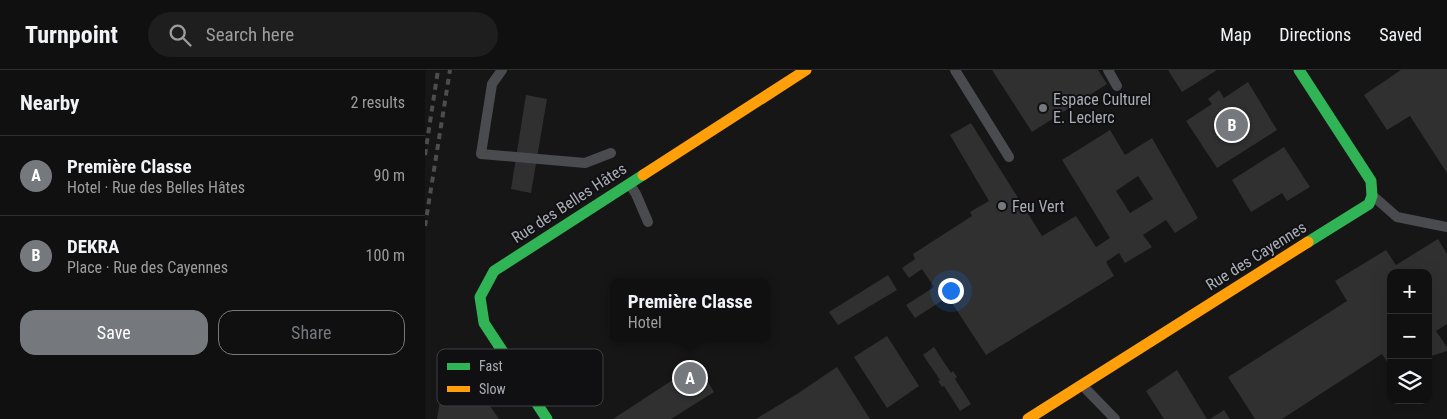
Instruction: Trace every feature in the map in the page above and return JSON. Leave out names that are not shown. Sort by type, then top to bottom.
[{"type":"street","name":"Rue des Belles Hâtes","points":[[501,349],[484,323],[481,297],[494,270],[806,70]]},
{"type":"street","points":[[1299,70],[1371,181],[1372,196]]},
{"type":"street","name":"Rue des Cayennes","points":[[1028,419],[1369,204],[1372,196]]},
{"type":"street","name":"Rue des Belles Hâtes","points":[[538,406],[547,419]]},
{"type":"lane","points":[[502,70],[492,84],[481,154],[585,162],[611,153]]},
{"type":"lane","points":[[955,70],[1009,157]]},
{"type":"lane","points":[[1108,70],[1117,86]]},
{"type":"lane","points":[[629,184],[636,194],[648,222]]},
{"type":"lane","points":[[1372,196],[1397,217],[1447,226]]},
{"type":"lane","points":[[1083,385],[1115,419]]},
{"type":"building","name":"Espace Culturel E. Leclerc","points":[[992,70],[1098,70],[1107,84],[1032,132]]},
{"type":"building","points":[[1168,70],[1217,70],[1182,92]]},
{"type":"building","points":[[1401,70],[1447,70],[1447,173],[1410,116],[1387,130],[1364,95]]},
{"type":"building","points":[[1248,82],[1277,130],[1217,168],[1186,121],[1212,104],[1208,99],[1219,90],[1224,98]]},
{"type":"building","points":[[526,95],[547,99],[531,193],[511,189]]},
{"type":"building","points":[[971,123],[1042,236],[1076,216],[1096,247],[1110,238],[1062,160],[1110,130],[1125,155],[1152,138],[1198,218],[1175,233],[1166,220],[1143,235],[1152,247],[1125,263],[1119,253],[1106,262],[1114,276],[986,355],[950,300],[945,303],[943,300],[915,318],[906,305],[934,287],[922,269],[909,278],[902,268],[915,259],[913,254],[972,216],[970,212],[989,201],[950,135]],"holes":[[[1138,176],[1153,199],[1130,213],[1116,191]]]},
{"type":"building","points":[[1284,147],[1310,187],[1287,201],[1282,193],[1251,212],[1232,180]]},
{"type":"building","points":[[1438,239],[1447,254],[1447,324],[1436,331],[1447,347],[1447,351],[1432,356],[1432,269],[1387,269],[1387,362],[1382,354],[1282,419],[1255,419],[1228,377],[1347,301],[1335,281],[1386,250],[1396,265]]},
{"type":"building","points":[[888,275],[897,290],[838,325],[829,312]]},
{"type":"building","points":[[887,336],[919,386],[887,408],[854,357]]},
{"type":"building","points":[[934,347],[951,373],[953,371],[957,377],[955,379],[971,404],[960,411],[944,386],[942,387],[938,381],[940,380],[923,355]]},
{"type":"building","points":[[697,364],[714,392],[671,419],[613,419]]},
{"type":"building","points":[[837,367],[870,419],[756,419],[797,394]]},
{"type":"building","points":[[1177,370],[1207,419],[1164,419],[1146,391]]},
{"type":"building","points":[[439,406],[490,406],[499,419],[437,419]]},
{"type":"building","points":[[1224,410],[1230,419],[1210,419]]},
{"type":"railway","points":[[425,155],[438,70]]},
{"type":"railway","points":[[425,226],[450,70]]},
{"type":"traffic: fast","points":[[1299,70],[1371,181],[1372,196],[1369,204],[1308,242]]},
{"type":"traffic: fast","points":[[501,349],[484,323],[480,297],[494,271],[643,175]]},
{"type":"traffic: fast","points":[[538,406],[547,419]]},
{"type":"traffic: slow","points":[[643,175],[806,70]]},
{"type":"traffic: slow","points":[[1028,419],[1308,242]]},
{"type":"place","name":"Espace Culturel E. Leclerc","points":[[1043,108]]},
{"type":"place","name":"DEKRA","points":[[1232,125]]},
{"type":"place","name":"Feu Vert","points":[[1002,206]]},
{"type":"place","name":"Première Classe","points":[[690,378]]}]
